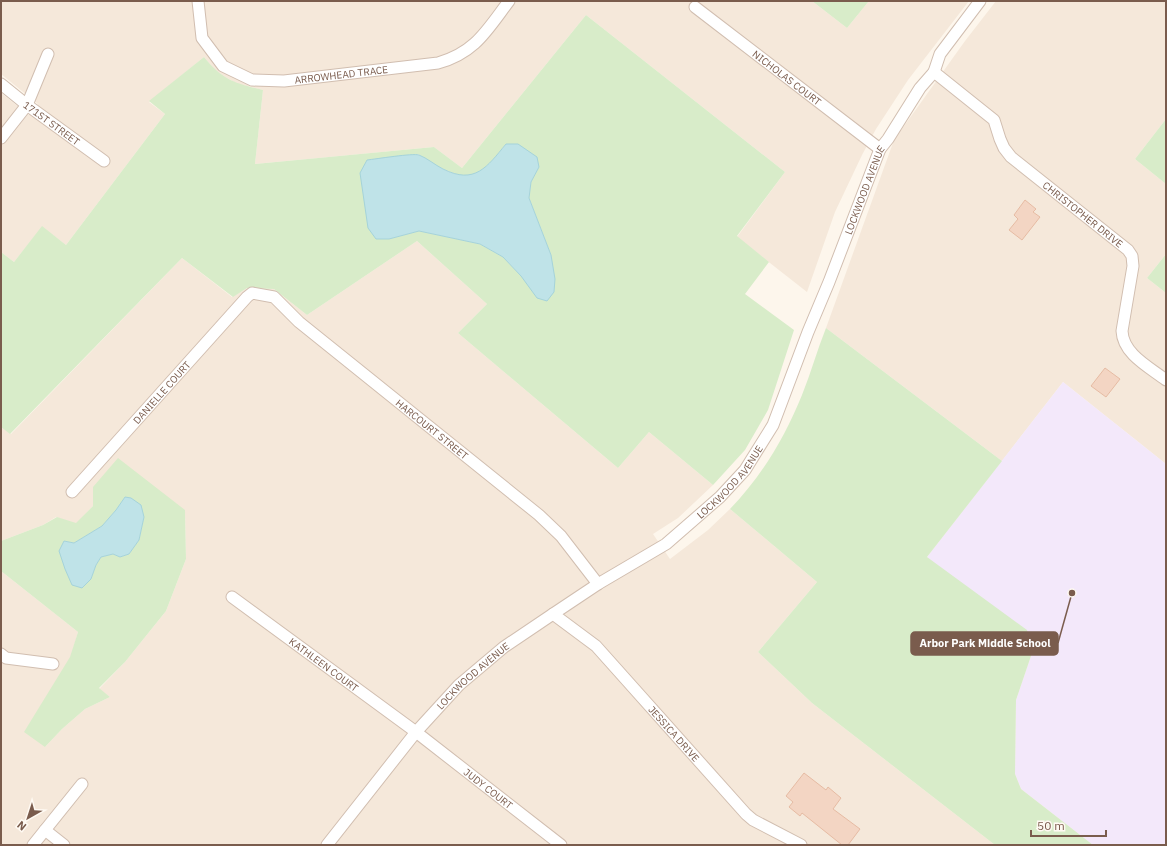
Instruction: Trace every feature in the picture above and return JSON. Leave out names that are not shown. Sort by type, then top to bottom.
[{"type":"street","name":"ARROWHEAD TRACE","points":[[198,1],[202,38],[223,66],[252,80],[284,81],[438,63],[449,60],[465,52],[474,45],[509,1]]},
{"type":"street","name":"LOCKWOOD AVENUE","points":[[329,844],[416,732],[459,684],[504,647],[598,584],[666,544],[720,497],[745,470],[773,425],[880,149],[888,139],[920,88],[934,72],[940,54],[980,1]]},
{"type":"street","name":"NICHOLAS COURT","points":[[695,7],[880,149]]},
{"type":"street","points":[[1,138],[27,105],[48,54]]},
{"type":"street","name":"CHRISTOPHER DRIVE","points":[[934,72],[994,120],[1000,139],[1011,157],[1128,250],[1132,256],[1133,266],[1122,331],[1122,340],[1130,351],[1166,380]]},
{"type":"street","name":"171ST STREET","points":[[1,84],[27,105],[104,161]]},
{"type":"street","name":"HARCOURT STREET","points":[[252,293],[274,297],[299,322],[539,515],[561,536],[598,584]]},
{"type":"street","name":"DANIELLE COURT","points":[[72,492],[246,297],[252,293]]},
{"type":"street","name":"KATHLEEN COURT","points":[[232,597],[416,732]]},
{"type":"street","name":"JESSICA DRIVE","points":[[553,614],[596,646],[746,814],[753,820],[798,844]]},
{"type":"street","points":[[3,659],[53,664]]},
{"type":"street","name":"JUDY COURT","points":[[416,732],[561,845]]},
{"type":"street","points":[[33,845],[82,784]]},
{"type":"street","points":[[45,830],[64,845]]},
{"type":"shaded area","points":[[1,1],[812,1],[847,28],[869,1],[969,1],[908,80],[876,129],[835,212],[807,292],[737,237],[785,172],[586,15],[462,168],[434,147],[255,164],[263,90],[238,84],[225,77],[215,70],[204,57],[149,102],[165,114],[66,245],[42,227],[14,262],[1,252],[1,93],[29,115],[38,104],[1,74]]},
{"type":"shaded area","points":[[996,1],[1166,1],[1166,119],[1135,159],[1166,184],[1166,254],[1147,278],[1166,293],[1166,464],[1063,382],[1002,461],[826,328],[894,140],[965,41]]},
{"type":"shaded area","points":[[417,241],[487,304],[458,333],[618,468],[649,432],[713,485],[678,518],[653,534],[670,559],[708,530],[730,509],[817,582],[758,652],[812,703],[995,845],[1,845],[1,571],[78,632],[45,747],[62,729],[85,709],[110,697],[99,689],[125,662],[166,611],[186,559],[185,510],[93,506],[76,524],[56,517],[43,525],[1,541],[1,427],[11,434],[182,258],[232,297],[247,288],[274,289],[307,315]]},
{"type":"shaded area","points":[[1063,382],[1166,464],[1166,845],[1093,845],[1021,789],[1015,774],[1016,700],[1032,653],[927,557]]},
{"type":"green space","points":[[812,1],[869,1],[847,28]]},
{"type":"green space","points":[[586,15],[785,172],[737,236],[769,262],[745,294],[794,330],[768,410],[745,450],[713,485],[649,432],[618,468],[458,333],[487,304],[417,241],[307,315],[274,289],[247,288],[233,297],[182,258],[10,434],[1,427],[1,252],[14,262],[42,226],[66,245],[165,114],[149,101],[204,57],[217,71],[230,80],[263,90],[255,164],[434,147],[462,168]],"holes":[[[506,144],[539,167],[531,182],[529,198],[551,255],[521,276],[503,257],[480,244],[419,231],[389,239],[418,154],[445,170],[468,176],[484,169]]]},
{"type":"green space","points":[[1166,119],[1166,184],[1135,159]]},
{"type":"green space","points":[[1166,254],[1166,293],[1147,278]]},
{"type":"green space","points":[[826,328],[1002,461],[927,557],[1027,630],[1032,653],[1016,700],[1015,774],[1021,789],[1093,845],[995,845],[812,703],[758,652],[817,582],[730,509],[762,470],[788,426],[802,395]]},
{"type":"green space","points":[[118,458],[185,510],[186,559],[166,611],[125,662],[99,688],[110,697],[85,709],[62,729],[45,747],[24,732],[70,657],[78,632],[1,571],[1,541],[43,525],[57,517],[76,523],[93,506],[93,487]],"holes":[[[125,497],[144,517],[139,540],[129,554],[120,557],[113,554],[101,557],[96,565],[91,579],[64,541],[74,543],[102,526]]]},
{"type":"water","points":[[506,144],[518,144],[537,157],[539,167],[531,182],[529,198],[551,255],[555,279],[554,292],[547,301],[537,298],[521,276],[503,257],[480,244],[419,231],[389,239],[376,239],[368,228],[360,173],[367,160],[402,155],[419,155],[443,169],[464,175],[472,174],[486,166]]},
{"type":"water","points":[[125,497],[131,498],[141,505],[144,517],[139,540],[129,554],[120,557],[113,554],[101,557],[96,565],[91,579],[82,588],[72,585],[59,551],[64,541],[74,543],[102,526]]},
{"type":"building","points":[[1025,200],[1036,209],[1033,212],[1040,217],[1022,240],[1009,230],[1018,219],[1014,215]]},
{"type":"building","points":[[1105,368],[1120,379],[1106,397],[1091,386]]},
{"type":"building","points":[[804,773],[826,790],[828,787],[841,798],[833,809],[860,829],[848,845],[842,845],[802,813],[800,816],[789,807],[793,802],[786,796]]},
{"type":"place","name":"Arbor Park Middle School","points":[[1072,593]]}]
